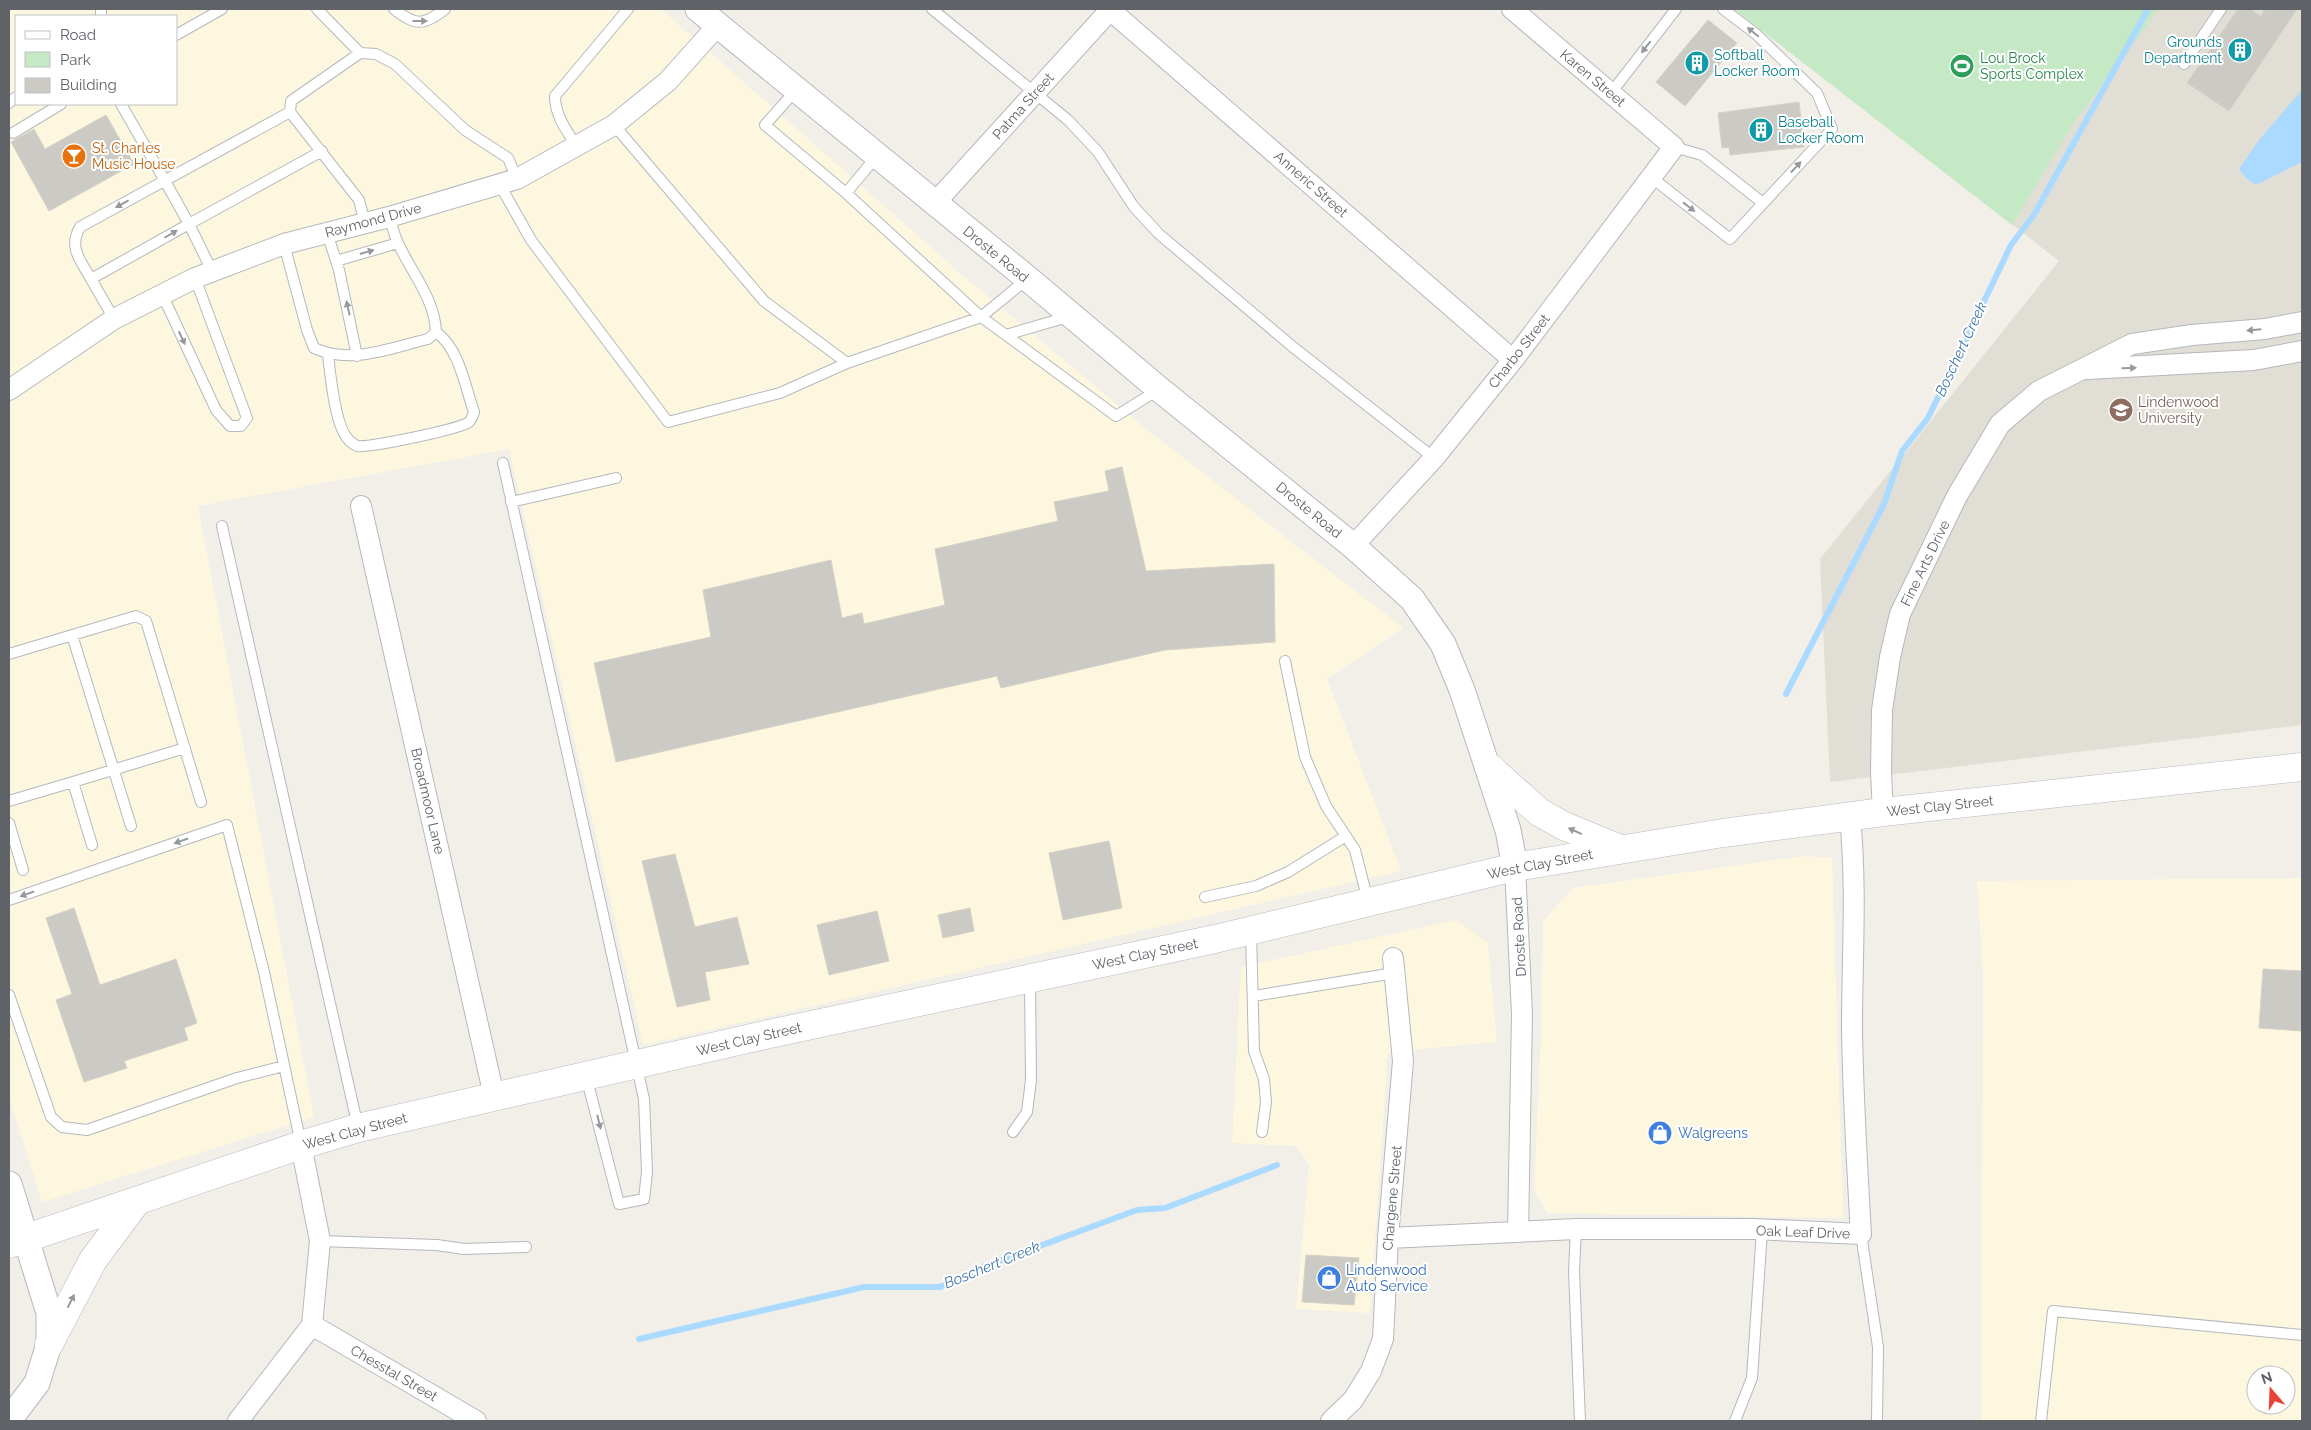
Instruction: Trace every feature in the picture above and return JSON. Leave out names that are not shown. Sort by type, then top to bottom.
[{"type":"main road","points":[[1489,767],[1539,812],[1564,826],[1620,849]]},
{"type":"main road","name":"West Clay Street","points":[[17,1241],[301,1145],[358,1128],[586,1075],[1251,930],[1515,867],[1620,849],[1883,812],[2302,767]]},
{"type":"main road","points":[[49,1344],[93,1260],[137,1201]]},
{"type":"street","name":"Droste Road","points":[[698,9],[934,204],[1027,278],[1159,389],[1353,546],[1412,599],[1443,644],[1472,715],[1489,767],[1508,830],[1515,867],[1522,1014],[1518,1232]]},
{"type":"street","name":"Patma Street","points":[[934,204],[1110,9]]},
{"type":"street","name":"Anneric Street","points":[[1110,9],[1512,360]]},
{"type":"street","name":"Karen Street","points":[[1512,9],[1674,147]]},
{"type":"street","name":"Raymond Drive","points":[[9,390],[114,319],[204,274],[284,244],[390,217],[509,182],[614,125],[668,81],[718,25]]},
{"type":"street","name":"Charbo Street","points":[[1353,546],[1434,458],[1512,360],[1674,147]]},
{"type":"street","name":"Fine Arts Drive","points":[[1883,812],[1881,772],[1882,710],[1890,657],[1900,614],[1957,496],[2000,424],[2039,391],[2132,344],[2192,335],[2264,329],[2302,322]]},
{"type":"street","name":"Fine Arts Drive","points":[[2080,370],[2254,360],[2302,351]]},
{"type":"street","name":"Broadmoor Lane","points":[[361,506],[494,1096]]},
{"type":"street","name":"Oak Leaf Drive","points":[[1388,1238],[1576,1229],[1762,1230],[1861,1234],[1854,1096],[1853,849],[1850,817]]},
{"type":"street","name":"Chargene Street","points":[[1331,1421],[1353,1400],[1371,1371],[1383,1339],[1388,1238],[1403,1061],[1394,965]]},
{"type":"street","points":[[238,1421],[312,1325],[320,1241],[301,1145]]},
{"type":"street","points":[[9,1184],[17,1241],[49,1313],[49,1344],[36,1383],[9,1420]]},
{"type":"street","name":"Chesstal Street","points":[[312,1325],[476,1421]]},
{"type":"lane","points":[[178,34],[222,9]]},
{"type":"lane","points":[[317,9],[360,54]]},
{"type":"lane","points":[[394,9],[407,19],[416,22],[431,20],[445,9]]},
{"type":"lane","points":[[576,147],[558,116],[555,96],[628,9]]},
{"type":"lane","points":[[932,9],[1068,120],[1088,141],[1134,207],[1159,234],[1293,346],[1434,458]]},
{"type":"lane","points":[[1611,93],[1676,9]]},
{"type":"lane","points":[[1651,177],[1730,239],[1832,129],[1817,93],[1756,34],[1723,9]]},
{"type":"lane","points":[[2184,64],[2221,9]]},
{"type":"lane","points":[[365,223],[359,200],[290,112],[291,101],[360,54],[376,54],[395,64],[465,130],[508,158],[509,182],[531,240],[668,422],[780,393],[847,363],[981,317],[1027,278]]},
{"type":"lane","points":[[796,90],[765,125],[846,193],[981,317],[1116,416],[1159,389]]},
{"type":"lane","points":[[12,133],[58,105]]},
{"type":"lane","points":[[122,105],[188,224],[248,418],[241,426],[230,426],[221,418],[162,294]]},
{"type":"lane","points":[[114,319],[74,249],[74,237],[80,227],[290,112]]},
{"type":"lane","points":[[614,125],[764,301],[847,363]]},
{"type":"lane","points":[[1674,147],[1702,155],[1763,203]]},
{"type":"lane","points":[[91,279],[322,151]]},
{"type":"lane","points":[[846,193],[877,156]]},
{"type":"lane","points":[[328,354],[334,396],[343,432],[348,440],[357,446],[382,444],[457,428],[470,422],[474,412],[450,345],[436,332],[436,318],[415,271],[398,243],[390,217]]},
{"type":"lane","points":[[327,233],[336,261],[357,356]]},
{"type":"lane","points":[[336,261],[398,243]]},
{"type":"lane","points":[[284,244],[314,348],[328,354],[357,356],[428,339],[436,332]]},
{"type":"lane","points":[[1006,335],[1072,316]]},
{"type":"lane","points":[[503,463],[645,1106],[647,1172],[644,1199],[620,1204],[586,1075]]},
{"type":"lane","points":[[512,502],[616,478]]},
{"type":"lane","points":[[222,526],[358,1128]]},
{"type":"lane","points":[[9,654],[136,616],[146,621],[201,802]]},
{"type":"lane","points":[[72,635],[131,826]]},
{"type":"lane","points":[[1285,661],[1305,757],[1326,806],[1355,850],[1369,902]]},
{"type":"lane","points":[[9,801],[185,748]]},
{"type":"lane","points":[[73,782],[92,845]]},
{"type":"lane","points":[[9,823],[23,870]]},
{"type":"lane","points":[[9,900],[227,825],[264,972],[301,1145]]},
{"type":"lane","points":[[1205,897],[1256,886],[1280,876],[1346,836]]},
{"type":"lane","points":[[1251,930],[1254,1051],[1264,1080],[1266,1102],[1262,1132]]},
{"type":"lane","points":[[1254,996],[1394,965]]},
{"type":"lane","points":[[1013,1132],[1027,1112],[1031,1080],[1030,978]]},
{"type":"lane","points":[[9,995],[51,1117],[62,1127],[87,1130],[237,1078],[284,1066]]},
{"type":"lane","points":[[1576,1229],[1574,1271],[1580,1421]]},
{"type":"lane","points":[[1735,1421],[1752,1378],[1762,1230]]},
{"type":"lane","points":[[1861,1234],[1878,1347],[1877,1421]]},
{"type":"lane","points":[[320,1241],[437,1245],[464,1249],[526,1247]]},
{"type":"lane","points":[[2041,1421],[2053,1311],[2302,1335]]},
{"type":"shaded area","points":[[9,9],[661,9],[967,279],[1145,428],[1403,628],[1327,679],[1401,871],[643,1045],[509,449],[198,506],[314,1117],[42,1202],[9,1097]]},
{"type":"shaded area","name":"Lindenwood University","points":[[1735,9],[2302,9],[2302,725],[1830,782],[1820,559],[2059,261]]},
{"type":"shaded area","points":[[1804,856],[1832,858],[1843,1218],[1547,1213],[1534,1189],[1541,1035],[1543,921],[1573,888]]},
{"type":"shaded area","points":[[2302,878],[2302,1421],[1981,1421],[1983,974],[1977,881]]},
{"type":"shaded area","points":[[1456,920],[1488,943],[1497,1042],[1388,1052],[1370,1313],[1296,1309],[1309,1165],[1296,1146],[1232,1143],[1241,967]]},
{"type":"green space","name":"Lou Brock Sports Complex","points":[[1734,9],[2159,9],[2073,124],[2012,225]]},
{"type":"water","points":[[2302,90],[2302,162],[2256,185],[2247,179],[2239,169],[2259,140]]},
{"type":"building","name":"Grounds Department","points":[[2238,9],[2250,9],[2261,16],[2265,9],[2297,9],[2229,111],[2187,83]]},
{"type":"building","name":"Softball Locker Room","points":[[1708,20],[1737,43],[1685,106],[1656,82]]},
{"type":"building","name":"Baseball Locker Room","points":[[1799,102],[1804,147],[1730,155],[1729,147],[1722,148],[1718,113]]},
{"type":"building","name":"St. Charles Music House","points":[[106,115],[134,164],[49,211],[11,142],[34,129],[45,149]]},
{"type":"building","points":[[1122,467],[1146,571],[1274,564],[1275,642],[1165,650],[1001,688],[997,676],[616,762],[594,663],[711,637],[703,590],[831,560],[842,618],[862,613],[864,624],[945,605],[935,549],[1058,521],[1054,502],[1109,491],[1105,471]]},
{"type":"building","points":[[1109,841],[1122,908],[1063,920],[1049,853]]},
{"type":"building","points":[[675,854],[695,927],[737,917],[749,964],[705,972],[710,1000],[677,1007],[642,861]]},
{"type":"building","points":[[74,908],[100,985],[176,959],[197,1023],[184,1028],[188,1040],[124,1061],[127,1068],[84,1082],[56,1000],[72,994],[46,918]]},
{"type":"building","points":[[970,908],[974,931],[943,938],[938,915]]},
{"type":"building","points":[[877,911],[889,961],[829,975],[817,925]]},
{"type":"building","points":[[2263,969],[2302,971],[2302,1031],[2259,1028]]},
{"type":"building","points":[[1306,1255],[1359,1258],[1354,1305],[1302,1302]]},
{"type":"waterway","name":"Boschert Creek","points":[[1786,694],[1884,504],[1902,451],[1928,418],[2011,245],[2035,213],[2148,9]]},
{"type":"waterway","name":"Boschert Creek","points":[[639,1339],[864,1287],[940,1287],[983,1267],[1137,1210],[1165,1208],[1277,1165]]},
{"type":"place","name":"Grounds Department","points":[[2240,50]]},
{"type":"place","name":"Softball Locker Room","points":[[1697,63]]},
{"type":"place","name":"Lou Brock Sports Complex","points":[[1962,66]]},
{"type":"place","name":"Baseball Locker Room","points":[[1761,130]]},
{"type":"place","name":"St. Charles Music House","points":[[74,156]]},
{"type":"place","name":"Lindenwood University","points":[[2121,410]]},
{"type":"place","name":"Walgreens","points":[[1660,1133]]},
{"type":"place","name":"Lindenwood Auto Service","points":[[1329,1278]]}]
